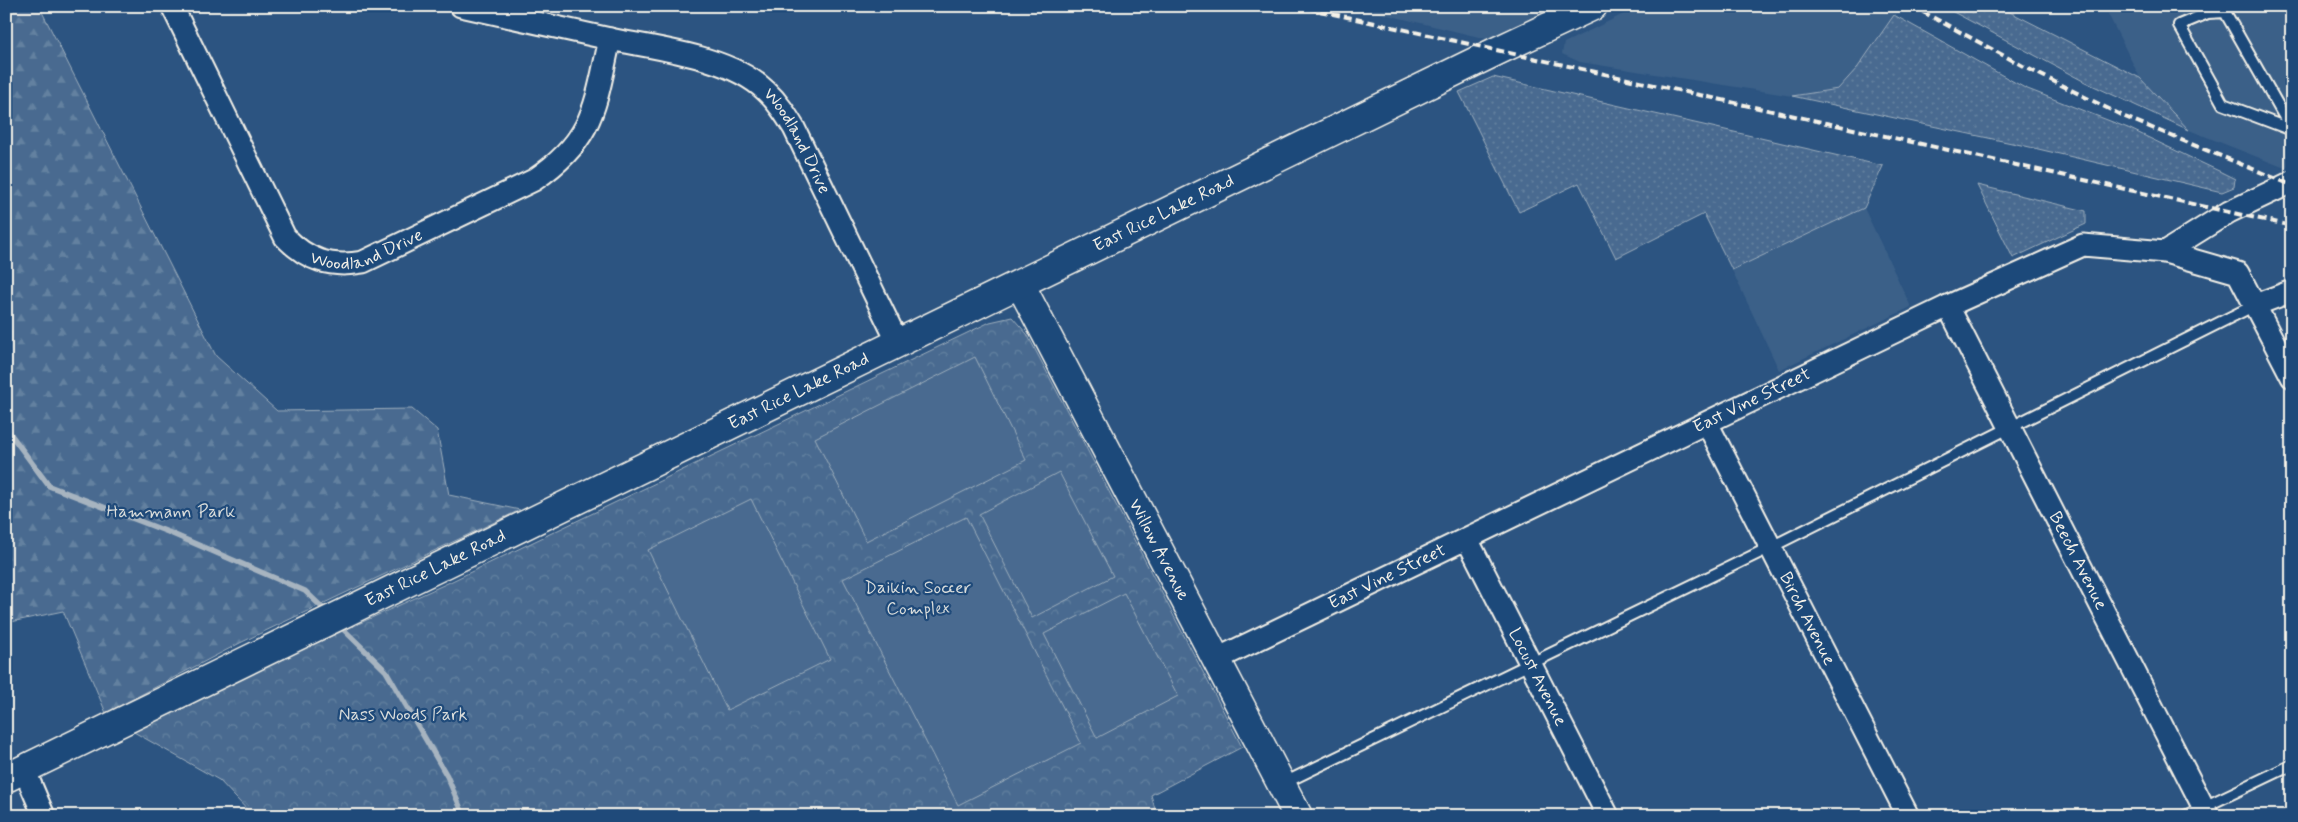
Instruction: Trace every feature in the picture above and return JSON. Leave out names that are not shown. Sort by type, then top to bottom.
[{"type":"street","name":"Woodland Drive","points":[[172,6],[284,236],[296,249],[310,258],[329,264],[346,265],[363,262],[534,180],[556,165],[571,150],[584,132],[594,108],[610,39]]},
{"type":"street","name":"Woodland Drive","points":[[461,6],[729,67],[748,77],[780,106],[794,128],[898,343]]},
{"type":"street","name":"East Rice Lake Road","points":[[15,773],[1593,6]]},
{"type":"street","points":[[2165,252],[2229,212],[2292,182]]},
{"type":"street","name":"East Vine Street","points":[[1217,659],[1948,306],[2083,245],[2165,252],[2238,272],[2255,305]]},
{"type":"street","name":"Willow Avenue","points":[[1020,284],[1298,816]]},
{"type":"street","points":[[2292,291],[2255,305],[2292,377]]},
{"type":"street","name":"Beech Avenue","points":[[1948,306],[2199,813]]},
{"type":"street","name":"Birch Avenue","points":[[1707,423],[1908,816]]},
{"type":"street","name":"Locust Avenue","points":[[1467,539],[1608,816]]},
{"type":"street","points":[[15,773],[44,816]]},
{"type":"lane","points":[[2225,12],[2292,130],[2223,104],[2179,25],[2208,13],[2225,12]]},
{"type":"lane","points":[[1282,784],[1771,547],[2255,305]]},
{"type":"lane","points":[[2199,813],[2292,765]]},
{"type":"shaded area","points":[[1350,6],[1554,6],[1487,39]]},
{"type":"shaded area","points":[[1640,6],[1880,6],[1894,15],[1858,67],[1838,89],[1792,96],[1580,62],[1562,54],[1564,43]]},
{"type":"shaded area","points":[[2104,6],[2292,6],[2292,165],[2285,168],[2189,130],[2140,78]]},
{"type":"shaded area","points":[[1864,208],[1911,307],[1779,370],[1732,270]]},
{"type":"green space","name":"Hammann Park","points":[[6,6],[39,6],[216,356],[277,411],[412,409],[437,430],[449,495],[520,510],[240,643],[106,713],[63,611],[6,623]]},
{"type":"green space","points":[[1942,6],[1998,6],[2140,78],[2189,130],[2085,82]]},
{"type":"green space","points":[[1894,15],[2025,88],[2128,128],[2235,179],[2234,187],[2222,192],[2021,145],[1792,96],[1838,89],[1858,67]]},
{"type":"green space","points":[[1493,77],[1883,166],[1864,208],[1732,270],[1704,214],[1616,258],[1579,183],[1519,212],[1459,92]]},
{"type":"green space","points":[[1977,185],[2086,211],[2086,224],[2013,258]]},
{"type":"green space","name":"Daikin Soccer Complex","points":[[1012,317],[1027,334],[1242,747],[1151,795],[1157,816],[253,816],[219,780],[132,731],[299,651],[450,582],[990,322]]},
{"type":"green space","points":[[975,357],[1026,460],[866,541],[815,438]]},
{"type":"green space","points":[[1059,472],[1113,576],[1032,618],[979,514]]},
{"type":"green space","points":[[751,499],[830,659],[727,710],[648,550]]},
{"type":"green space","points":[[966,517],[1081,743],[958,805],[843,579]]},
{"type":"green space","points":[[1124,593],[1178,696],[1097,738],[1044,634]]},
{"type":"waterway","points":[[6,329],[9,332],[6,356]]},
{"type":"waterway","points":[[6,428],[49,486],[168,532],[305,591],[328,613]]},
{"type":"waterway","points":[[339,625],[386,671],[447,776],[464,816]]},
{"type":"railway","points":[[1297,6],[2292,226]]},
{"type":"railway","points":[[1912,6],[2023,66],[2125,117],[2292,185]]},
{"type":"park label","name":"Nass Woods Park","points":[[403,715]]}]
